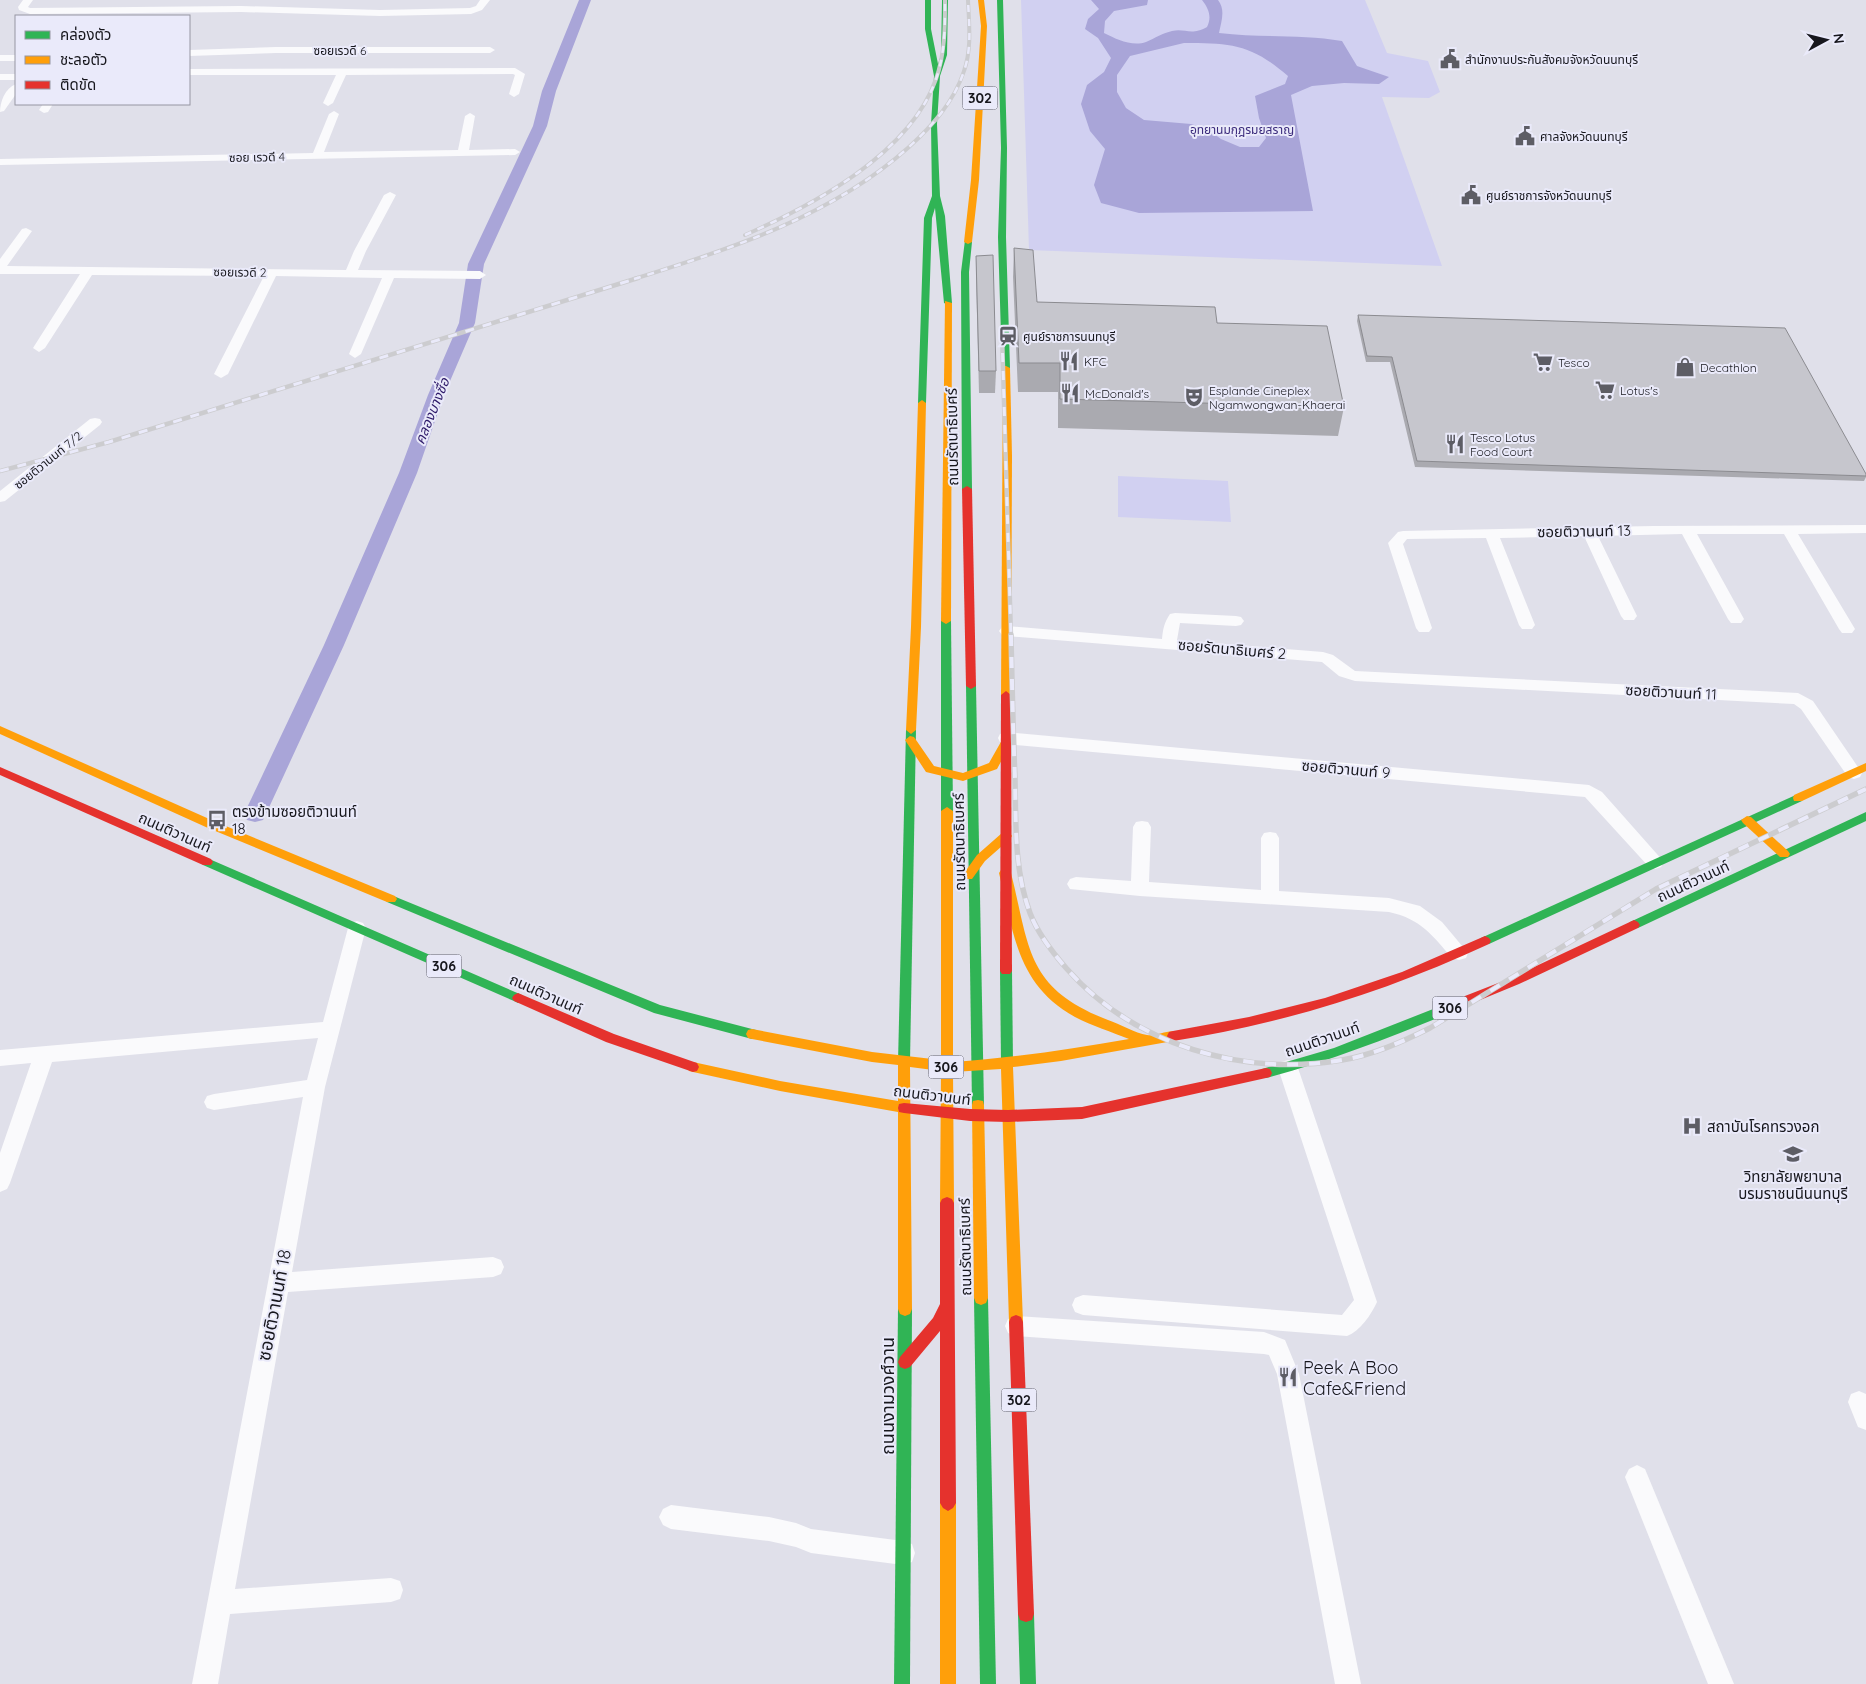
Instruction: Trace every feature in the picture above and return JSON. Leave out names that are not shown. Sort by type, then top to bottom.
[{"type":"main road","name":"ถนนรัตนาธิเบศร์","points":[[928,0],[928,29],[937,76],[934,124],[936,196],[941,216],[948,294],[946,355],[948,1684]]},
{"type":"main road","name":"ถนนรัตนาธิเบศร์","points":[[937,76],[944,56],[945,0]]},
{"type":"main road","name":"ถนนรัตนาธิเบศร์","points":[[981,0],[984,26],[975,180],[965,272],[965,354],[988,1684]]},
{"type":"main road","name":"302","points":[[1000,0],[1003,87],[1002,227],[1008,456],[1006,740],[1007,1063],[1028,1684]]},
{"type":"main road","name":"ถนนรัตนาธิเบศร์","points":[[905,1108],[904,1062],[910,740],[917,621],[928,218],[936,196]]},
{"type":"main road","name":"ถนนติวานนท์","points":[[0,730],[212,824],[658,1009],[733,1030],[790,1042],[904,1062],[953,1067],[1007,1063],[1146,1041],[1227,1027],[1325,1003],[1392,980],[1459,953],[1860,770]]},
{"type":"main road","points":[[910,740],[930,769],[963,777],[993,766],[1006,740]]},
{"type":"main road","name":"ถนนติวานนท์","points":[[0,772],[610,1038],[691,1067],[780,1086],[905,1108],[970,1115],[1008,1116],[1082,1113],[1222,1084],[1288,1068],[1400,1028],[1515,981],[1866,816]]},
{"type":"main road","points":[[1747,820],[1784,854]]},
{"type":"main road","points":[[962,890],[970,872],[981,858],[1006,836]]},
{"type":"main road","points":[[1006,873],[1028,965],[1045,990],[1093,1021],[1146,1041]]},
{"type":"main road","points":[[925,1110],[953,1067],[959,1052]]},
{"type":"main road","points":[[963,1129],[989,1065]]},
{"type":"main road","name":"ถนนงามวงศ์วาน","points":[[902,1684],[905,1108]]},
{"type":"main road","points":[[905,1362],[938,1323],[952,1295],[959,1189]]},
{"type":"street","points":[[28,0],[23,7],[24,10],[30,11],[244,4],[370,12],[452,12],[475,10],[484,0]]},
{"type":"street","name":"ซอยเรวดี 6","points":[[190,53],[276,50],[490,50]]},
{"type":"street","points":[[0,58],[15,58]]},
{"type":"street","points":[[193,72],[515,71],[520,74],[514,94]]},
{"type":"street","points":[[328,103],[342,73]]},
{"type":"street","points":[[0,77],[15,77]]},
{"type":"street","points":[[0,109],[15,88]]},
{"type":"street","points":[[317,156],[334,114]]},
{"type":"street","points":[[463,153],[470,116]]},
{"type":"street","name":"ซอย เรวดี 4","points":[[0,162],[515,152]]},
{"type":"street","points":[[351,273],[390,195]]},
{"type":"street","points":[[0,269],[26,230]]},
{"type":"street","name":"ซอยเรวดี 2","points":[[0,269],[480,274]]},
{"type":"street","points":[[39,348],[88,271]]},
{"type":"street","points":[[222,374],[272,272]]},
{"type":"street","points":[[355,354],[390,274]]},
{"type":"street","name":"ซอยติวานนท์ 7/2","points":[[0,498],[95,422]]},
{"type":"street","name":"ซอยติวานนท์ 13","points":[[1424,628],[1395,543],[1403,535],[1590,531],[1866,529]]},
{"type":"street","points":[[1687,530],[1736,619]]},
{"type":"street","points":[[1789,530],[1847,629]]},
{"type":"street","points":[[1590,531],[1629,616]]},
{"type":"street","points":[[1492,533],[1527,625]]},
{"type":"street","points":[[1170,644],[1171,626],[1175,618],[1236,621]]},
{"type":"street","name":"ซอยรัตนาธิเบศร์ 2","points":[[1007,631],[1322,657],[1331,660],[1343,673],[1355,676],[1450,681]]},
{"type":"street","name":"ซอยติวานนท์ 11","points":[[1450,681],[1798,699],[1807,705],[1860,770]]},
{"type":"street","name":"ซอยติวานนท์ 9","points":[[1006,740],[1589,791],[1596,796],[1655,862]]},
{"type":"street","points":[[1140,888],[1142,827]]},
{"type":"street","points":[[1270,838],[1270,898]]},
{"type":"street","points":[[1076,884],[1389,905],[1412,909],[1430,920],[1459,953]]},
{"type":"street","name":"ซอยติวานนท์ 18","points":[[205,1684],[314,1087],[357,928]]},
{"type":"street","points":[[0,1058],[331,1029]]},
{"type":"street","points":[[0,1183],[44,1055]]},
{"type":"street","points":[[1083,1305],[1347,1326],[1366,1302],[1288,1068]]},
{"type":"street","points":[[214,1102],[314,1087]]},
{"type":"street","points":[[279,1283],[493,1267]]},
{"type":"street","points":[[1016,1326],[1264,1343],[1277,1348],[1288,1374],[1348,1684]]},
{"type":"street","points":[[1637,1477],[1721,1684]]},
{"type":"street","points":[[671,1516],[769,1529],[796,1535],[811,1541],[903,1553]]},
{"type":"street","points":[[221,1602],[391,1590]]},
{"type":"green space","name":"อุทยานมกุฎรมยสราญ","points":[[1021,0],[1365,0],[1387,53],[1428,61],[1440,92],[1429,98],[1382,97],[1442,266],[1029,250]]},
{"type":"green space","points":[[1118,476],[1228,481],[1231,522],[1118,517]]},
{"type":"shaded area","points":[[1091,0],[1148,0],[1147,5],[1114,11],[1105,21],[1104,33],[1124,42],[1135,44],[1146,42],[1172,31],[1197,31],[1207,27],[1209,13],[1202,0],[1218,0],[1222,8],[1219,33],[1311,37],[1342,41],[1357,66],[1389,77],[1379,84],[1344,83],[1312,86],[1291,95],[1313,211],[1139,213],[1101,203],[1094,185],[1105,149],[1090,131],[1081,104],[1087,85],[1104,72],[1111,58],[1098,38],[1085,29],[1088,19],[1099,9]],"holes":[[[1184,43],[1228,45],[1251,51],[1275,65],[1288,76],[1285,84],[1255,96],[1259,118],[1266,138],[1259,147],[1240,147],[1221,139],[1207,129],[1191,124],[1144,120],[1126,108],[1117,92],[1117,75],[1130,56]]]},
{"type":"building","points":[[1014,248],[1033,250],[1037,302],[1215,307],[1217,323],[1327,326],[1344,407],[1060,399],[1060,363],[1019,363]]},
{"type":"building","points":[[993,255],[996,371],[979,371],[976,256]]},
{"type":"building","name":"Lotus's","points":[[1358,315],[1785,328],[1866,476],[1417,461],[1392,357],[1367,356]]},
{"type":"waterway","name":"คลองบางซื่อ","points":[[255,814],[334,645],[408,473],[436,395],[467,323],[476,264],[540,126],[549,91],[585,0]]},
{"type":"railway","points":[[745,235],[800,209],[856,174],[905,131],[923,106],[939,70],[944,40],[945,0]]},
{"type":"railway","points":[[634,279],[707,255],[779,228],[847,193],[909,147],[941,113],[960,82],[967,62],[969,45],[968,0]]},
{"type":"railway","points":[[0,471],[109,442],[638,278]]},
{"type":"railway","points":[[1002,335],[1011,636]]},
{"type":"railway","points":[[1011,635],[1018,863],[1025,897],[1037,928],[1067,969],[1094,995],[1124,1018],[1157,1036],[1192,1049],[1229,1059],[1267,1064],[1305,1064],[1354,1058],[1398,1043],[1430,1028],[1656,889],[1866,789]]},
{"type":"traffic: fast","points":[[928,0],[928,29],[937,76]]},
{"type":"traffic: fast","points":[[945,0],[944,55],[937,76],[934,124],[936,196],[941,216],[948,303]]},
{"type":"traffic: fast","points":[[1000,0],[1004,148],[1002,237],[1006,368]]},
{"type":"traffic: fast","points":[[922,403],[928,218],[936,196]]},
{"type":"traffic: fast","points":[[967,489],[965,272],[968,242]]},
{"type":"traffic: fast","points":[[946,621],[947,811]]},
{"type":"traffic: fast","points":[[971,686],[978,1105]]},
{"type":"traffic: fast","points":[[904,1062],[911,730]]},
{"type":"traffic: fast","points":[[1485,941],[1798,798]]},
{"type":"traffic: fast","points":[[1634,925],[1866,816]]},
{"type":"traffic: fast","points":[[207,862],[518,998]]},
{"type":"traffic: fast","points":[[391,899],[658,1009],[752,1034]]},
{"type":"traffic: fast","points":[[1006,971],[1007,1063]]},
{"type":"traffic: fast","points":[[1266,1073],[1336,1052],[1451,1007]]},
{"type":"traffic: fast","points":[[981,1298],[988,1684]]},
{"type":"traffic: fast","points":[[902,1684],[905,1309]]},
{"type":"traffic: fast","points":[[1026,1614],[1028,1684]]},
{"type":"traffic: slow","points":[[968,242],[975,180],[984,26],[981,0]]},
{"type":"traffic: slow","points":[[946,621],[948,303]]},
{"type":"traffic: slow","points":[[1006,368],[1008,456],[1006,695]]},
{"type":"traffic: slow","points":[[911,730],[916,627],[922,403]]},
{"type":"traffic: slow","points":[[0,730],[212,825],[391,899]]},
{"type":"traffic: slow","points":[[910,740],[930,769],[963,777],[993,766],[1006,743]]},
{"type":"traffic: slow","points":[[1798,798],[1866,767]]},
{"type":"traffic: slow","points":[[947,811],[947,1203]]},
{"type":"traffic: slow","points":[[1747,820],[1784,854]]},
{"type":"traffic: slow","points":[[968,876],[981,858],[1006,836]]},
{"type":"traffic: slow","points":[[1005,873],[1026,958],[1039,981],[1051,994],[1080,1014],[1146,1040]]},
{"type":"traffic: slow","points":[[752,1034],[872,1057],[953,1067],[989,1065],[1061,1056],[1173,1036]]},
{"type":"traffic: slow","points":[[904,1062],[905,1309]]},
{"type":"traffic: slow","points":[[1007,1063],[1016,1322]]},
{"type":"traffic: slow","points":[[693,1067],[780,1086],[904,1108]]},
{"type":"traffic: slow","points":[[978,1105],[981,1298]]},
{"type":"traffic: slow","points":[[948,1503],[948,1684]]},
{"type":"traffic: jam","points":[[967,489],[971,686]]},
{"type":"traffic: jam","points":[[1006,695],[1006,971]]},
{"type":"traffic: jam","points":[[0,771],[207,862]]},
{"type":"traffic: jam","points":[[1451,1007],[1515,981],[1634,925]]},
{"type":"traffic: jam","points":[[1173,1036],[1249,1022],[1325,1003],[1406,975],[1485,941]]},
{"type":"traffic: jam","points":[[518,998],[610,1038],[693,1067]]},
{"type":"traffic: jam","points":[[904,1108],[970,1115],[1008,1116],[1082,1113],[1266,1073]]},
{"type":"traffic: jam","points":[[947,1203],[948,1503]]},
{"type":"traffic: jam","points":[[905,1362],[938,1323],[948,1303]]},
{"type":"traffic: jam","points":[[1016,1322],[1026,1614]]},
{"type":"place","name":"สำนักงานประกันสังคมจังหวัดนนทบุรี","points":[[1450,59]]},
{"type":"place","name":"ศาลจังหวัดนนทบุรี","points":[[1525,136]]},
{"type":"place","name":"ศูนย์ราชการจังหวัดนนทบุรี","points":[[1471,195]]},
{"type":"place","name":"ศูนย์ราชการนนทบุรี","points":[[1008,336]]},
{"type":"place","name":"KFC","points":[[1069,361]]},
{"type":"place","name":"Tesco","points":[[1543,362]]},
{"type":"place","name":"Decathlon","points":[[1685,367]]},
{"type":"place","name":"Lotus's","points":[[1605,390]]},
{"type":"place","name":"McDonald's","points":[[1070,393]]},
{"type":"place","name":"Esplande Cineplex Ngamwongwan-Khaerai","points":[[1194,397]]},
{"type":"place","name":"Tesco Lotus Food Court","points":[[1455,444]]},
{"type":"place","name":"ตรงข้ามซอยติวานนท์ 18","points":[[217,820]]},
{"type":"place","name":"สถาบันโรคทรวงอก","points":[[1692,1126]]},
{"type":"place","name":"วิทยาลัยพยาบาล บรมราชนนีนนทบุรี","points":[[1793,1154]]},
{"type":"place","name":"Peek A Boo Cafe&Friend","points":[[1288,1377]]}]
